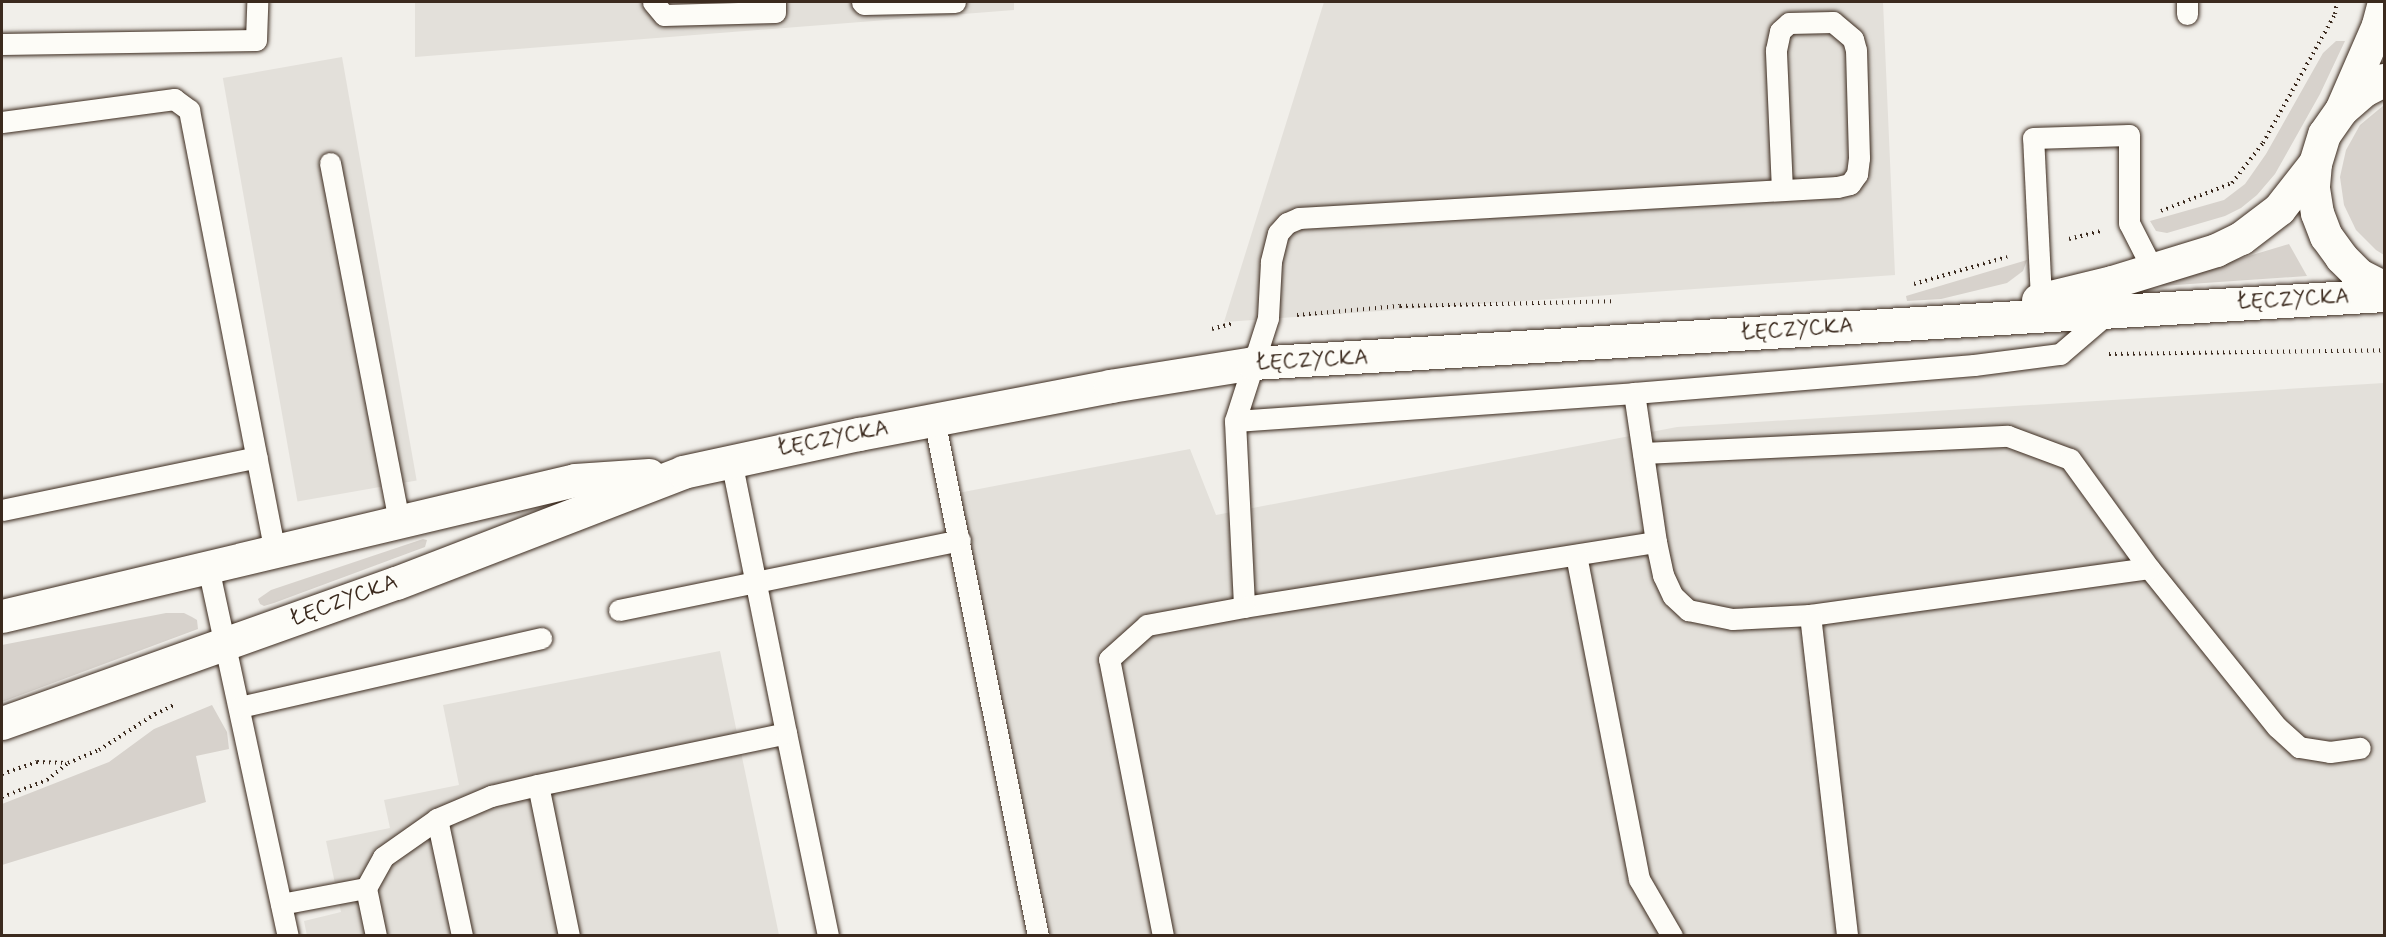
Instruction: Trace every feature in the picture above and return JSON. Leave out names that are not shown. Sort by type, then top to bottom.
[{"type":"street","points":[[2384,2],[2378,25],[2341,110],[2324,135],[2315,163],[2313,188],[2317,213],[2326,237],[2359,275],[2385,288]]},
{"type":"street","points":[[2341,110],[2364,90],[2385,80]]},
{"type":"street","name":"ŁĘCZYCKA","points":[[1950,320],[2153,270],[2216,250],[2241,238],[2279,209],[2315,163]]},
{"type":"street","name":"ŁĘCZYCKA","points":[[2,723],[407,579],[683,472],[731,460],[934,419],[1252,363],[2385,295]]},
{"type":"street","name":"ŁĘCZYCKA","points":[[2,616],[575,480],[683,472]]},
{"type":"lane","points":[[2,44],[256,40],[257,2]]},
{"type":"lane","points":[[653,2],[664,15],[776,12],[775,2]]},
{"type":"lane","points":[[862,2],[864,4],[955,2]]},
{"type":"lane","points":[[1244,608],[1235,421],[1268,318],[1270,262],[1278,233],[1287,224],[1299,219],[1782,190],[1850,184],[1857,174],[1859,158],[1856,50],[1853,39],[1833,22],[1789,23],[1780,31],[1776,50],[1782,190]]},
{"type":"lane","points":[[2,122],[174,99],[189,110],[275,551]]},
{"type":"lane","points":[[2041,299],[2033,138],[2129,135],[2129,223],[2153,270]]},
{"type":"lane","points":[[330,163],[399,522]]},
{"type":"lane","points":[[1235,421],[1634,393],[1974,365],[2060,354],[2109,311]]},
{"type":"lane","points":[[1634,393],[1663,575],[1673,596],[1688,610],[1732,619],[1810,615],[2149,568]]},
{"type":"lane","points":[[934,419],[1038,936]]},
{"type":"lane","points":[[1643,453],[2008,436],[2070,459],[2149,568],[2277,727],[2299,747],[2330,752],[2360,748]]},
{"type":"lane","points":[[2,510],[257,457]]},
{"type":"lane","points":[[731,460],[828,936]]},
{"type":"lane","points":[[619,610],[960,540]]},
{"type":"lane","points":[[1163,936],[1109,659],[1147,625],[1656,542]]},
{"type":"lane","points":[[1576,555],[1639,879],[1672,936]]},
{"type":"lane","points":[[208,567],[227,643],[288,936]]},
{"type":"lane","points":[[1810,615],[1847,936]]},
{"type":"lane","points":[[240,707],[542,638]]},
{"type":"lane","points":[[376,936],[366,888],[383,857],[437,819],[490,796],[786,733]]},
{"type":"lane","points":[[538,785],[569,936]]},
{"type":"lane","points":[[437,819],[462,936]]},
{"type":"lane","points":[[281,904],[366,888]]},
{"type":"path","points":[[2060,354],[2385,350]]},
{"type":"path","points":[[2,796],[47,780],[68,763],[99,750],[155,714],[185,700]]},
{"type":"path","points":[[2,774],[37,762],[68,763]]},
{"type":"shaded area","points":[[415,2],[1014,2],[1014,10],[415,57]]},
{"type":"shaded area","points":[[1324,2],[1883,2],[1895,275],[1224,322]]},
{"type":"shaded area","points":[[2336,41],[2345,41],[2320,94],[2275,174],[2257,195],[2241,208],[2225,216],[2167,233],[2156,231],[2150,221],[2224,200],[2245,184],[2266,154],[2323,53]]},
{"type":"shaded area","points":[[342,57],[417,480],[298,501],[223,78]]},
{"type":"shaded area","points":[[2384,105],[2384,255],[2356,230],[2344,205],[2340,177],[2346,150],[2360,125]]},
{"type":"shaded area","points":[[2289,244],[2307,276],[2161,286],[2162,282]]},
{"type":"shaded area","points":[[2027,260],[2023,271],[2007,283],[1941,299],[1907,301],[1906,296]]},
{"type":"shaded area","points":[[2384,383],[2384,935],[1051,935],[958,493],[1190,449],[1216,515],[1677,427]]},
{"type":"shaded area","points":[[423,539],[427,540],[425,547],[274,603],[264,606],[258,599],[271,590]]},
{"type":"shaded area","points":[[166,613],[184,613],[192,617],[197,620],[198,629],[2,702],[2,645]]},
{"type":"shaded area","points":[[720,651],[779,935],[307,936],[304,921],[341,912],[326,841],[390,828],[384,800],[459,785],[443,705]]},
{"type":"shaded area","points":[[212,705],[227,732],[229,749],[196,756],[206,802],[2,865],[2,804],[109,762],[154,729]]}]
